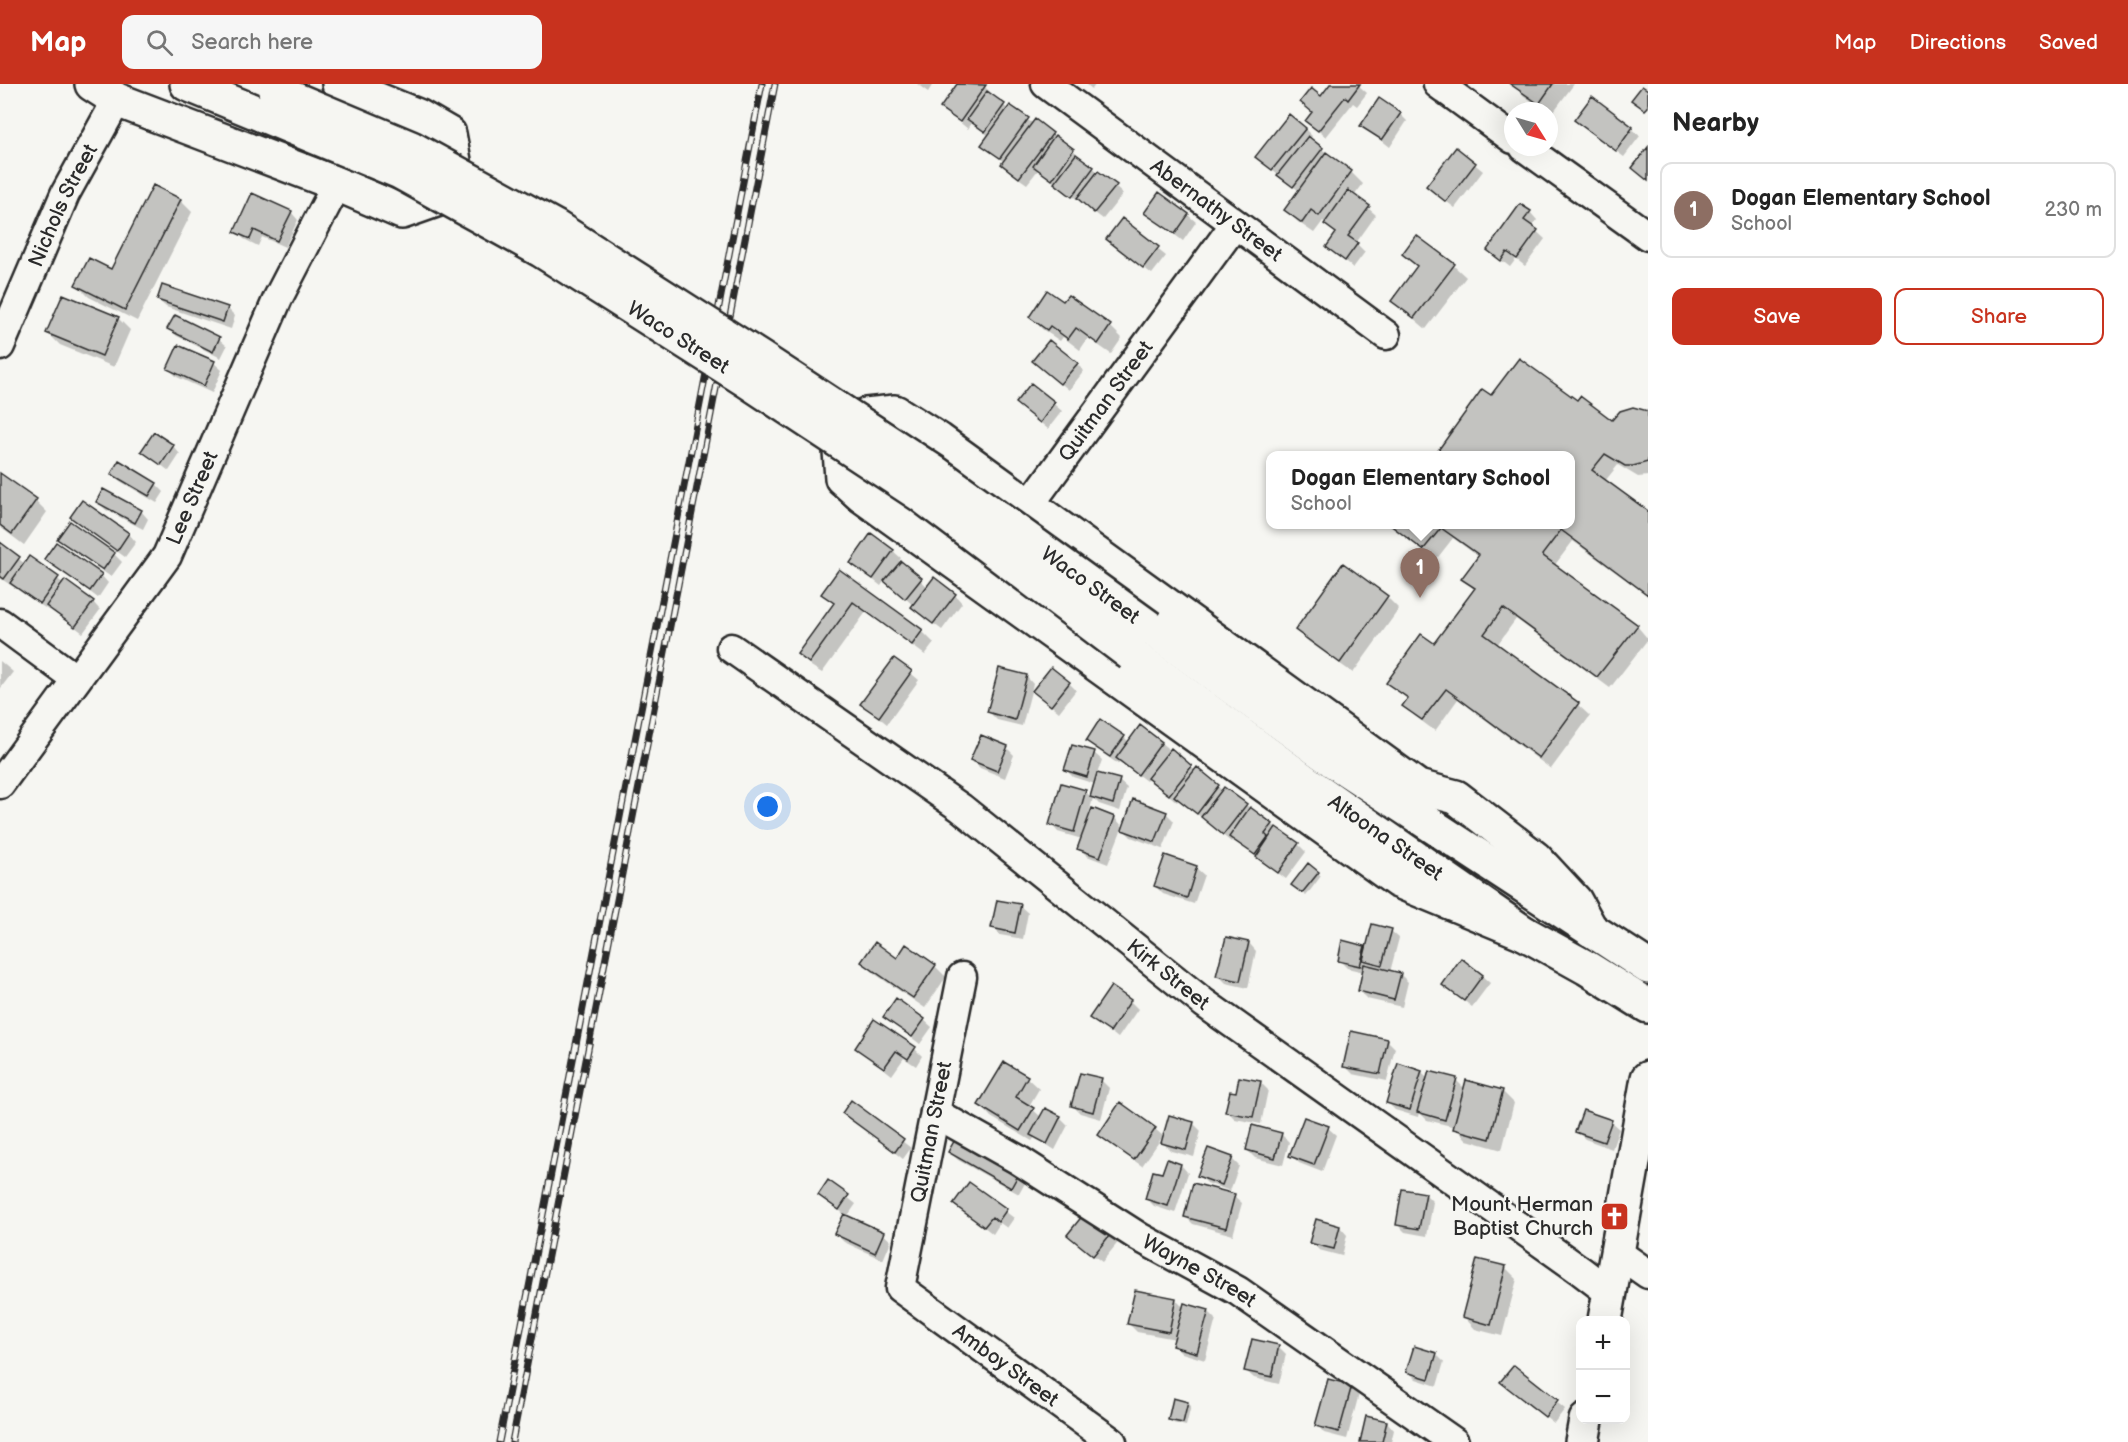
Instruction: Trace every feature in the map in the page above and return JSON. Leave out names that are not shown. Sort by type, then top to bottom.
[{"type":"main road","name":"Waco Street","points":[[187,84],[266,97],[411,148],[555,227],[938,474],[1150,628]]},
{"type":"main road","points":[[104,92],[402,212],[436,200],[454,161],[448,134],[418,116],[339,84]]},
{"type":"main road","name":"Waco Street","points":[[266,97],[541,250],[746,380],[922,496],[1131,654]]},
{"type":"main road","points":[[1495,867],[1418,787],[939,440],[895,412],[867,415],[840,451],[842,478],[861,495],[1398,881],[1524,933]]},
{"type":"main road","name":"Altoona Street","points":[[1150,628],[1332,760],[1648,967]]},
{"type":"main road","name":"Altoona Street","points":[[1131,654],[1313,787],[1524,933],[1648,1006]]},
{"type":"main road","points":[[1418,787],[1456,797],[1535,858],[1575,901],[1591,930]]},
{"type":"main road","points":[[1608,1307],[1648,1078]]},
{"type":"main road","points":[[1582,1442],[1585,1424]]},
{"type":"street","name":"Abernathy Street","points":[[1046,84],[1386,335]]},
{"type":"street","points":[[1438,84],[1504,132]]},
{"type":"street","name":"Nichols Street","points":[[0,346],[65,194],[104,92]]},
{"type":"street","points":[[1537,156],[1648,236]]},
{"type":"street","name":"Lee Street","points":[[0,784],[167,556],[278,298],[337,184]]},
{"type":"street","name":"Quitman Street","points":[[976,576],[1235,224]]},
{"type":"street","points":[[0,623],[76,679]]},
{"type":"street","name":"Kirk Street","points":[[731,648],[961,808],[1204,1003],[1572,1264],[1608,1307]]},
{"type":"street","name":"Quitman Street","points":[[900,1288],[962,977]]},
{"type":"street","name":"Wayne Street","points":[[936,1113],[1017,1159],[1139,1238],[1238,1291],[1454,1442]]},
{"type":"street","points":[[1617,1253],[1648,1274]]},
{"type":"street","name":"Amboy Street","points":[[900,1288],[1112,1442]]},
{"type":"building","points":[[957,84],[986,85],[960,122],[940,108]]},
{"type":"building","points":[[1330,84],[1360,84],[1348,100],[1345,97],[1318,131],[1305,121],[1312,112],[1300,102],[1311,88],[1321,96]]},
{"type":"building","points":[[1510,84],[1553,84],[1540,102],[1536,102]]},
{"type":"building","points":[[1642,86],[1648,90],[1648,107],[1645,110],[1631,100]]},
{"type":"building","points":[[987,91],[1005,104],[985,132],[967,119]]},
{"type":"building","points":[[1592,96],[1633,127],[1616,151],[1574,120]]},
{"type":"building","points":[[1379,98],[1401,113],[1382,140],[1360,126]]},
{"type":"building","points":[[1010,105],[1029,118],[1000,158],[981,145]]},
{"type":"building","points":[[1289,114],[1306,128],[1272,170],[1255,157]]},
{"type":"building","points":[[1035,119],[1053,133],[1019,178],[1001,164]]},
{"type":"building","points":[[1055,135],[1074,149],[1052,180],[1033,166]]},
{"type":"building","points":[[1308,136],[1323,148],[1293,187],[1277,175]]},
{"type":"building","points":[[1456,147],[1476,163],[1446,202],[1426,186]]},
{"type":"building","points":[[1648,147],[1648,181],[1632,168]]},
{"type":"building","points":[[1326,152],[1352,171],[1319,216],[1311,210],[1302,223],[1284,210]]},
{"type":"building","points":[[1076,154],[1094,167],[1072,197],[1054,183]]},
{"type":"building","points":[[1098,171],[1117,185],[1094,213],[1077,198]]},
{"type":"building","points":[[153,185],[181,199],[125,310],[75,285],[89,258],[111,269]]},
{"type":"building","points":[[1348,190],[1370,206],[1348,236],[1358,243],[1345,261],[1326,247],[1336,233],[1324,224]]},
{"type":"building","points":[[1159,192],[1189,214],[1175,234],[1144,213]]},
{"type":"building","points":[[252,193],[292,211],[277,241],[254,230],[250,239],[234,232]]},
{"type":"building","points":[[1520,204],[1531,211],[1524,220],[1538,230],[1517,259],[1507,252],[1501,261],[1487,250]]},
{"type":"building","points":[[1122,218],[1159,247],[1143,268],[1106,239]]},
{"type":"building","points":[[1416,235],[1455,264],[1414,318],[1391,301],[1417,266],[1402,254]]},
{"type":"building","points":[[162,285],[228,307],[223,322],[157,300]]},
{"type":"building","points":[[1047,290],[1063,301],[1068,295],[1111,325],[1098,344],[1076,328],[1068,339],[1050,326],[1047,330],[1029,317]]},
{"type":"building","points":[[63,294],[119,317],[102,356],[46,333]]},
{"type":"building","points":[[175,315],[220,337],[213,352],[167,329]]},
{"type":"building","points":[[1049,340],[1078,363],[1060,384],[1032,361]]},
{"type":"building","points":[[178,345],[215,361],[204,386],[167,369]]},
{"type":"building","points":[[1519,358],[1577,400],[1580,396],[1612,420],[1620,411],[1633,407],[1648,411],[1648,462],[1625,466],[1605,454],[1592,470],[1648,511],[1648,595],[1561,530],[1542,555],[1638,625],[1597,677],[1503,608],[1484,634],[1579,703],[1539,758],[1446,689],[1422,720],[1402,706],[1408,698],[1386,683],[1421,634],[1434,643],[1475,588],[1461,579],[1479,555],[1442,529],[1575,529],[1575,451],[1438,451],[1482,389],[1491,395]]},
{"type":"building","points":[[1031,383],[1055,402],[1040,423],[1015,403]]},
{"type":"building","points":[[154,432],[174,445],[161,465],[141,451]]},
{"type":"building","points":[[119,460],[157,483],[149,496],[111,474]]},
{"type":"building","points":[[0,473],[37,499],[12,534],[0,525]]},
{"type":"building","points":[[103,489],[142,510],[135,523],[96,502]]},
{"type":"building","points":[[82,500],[129,533],[117,551],[70,517]]},
{"type":"building","points":[[70,521],[115,553],[103,570],[57,539]]},
{"type":"building","points":[[1396,529],[1440,529],[1423,550]]},
{"type":"building","points":[[871,533],[894,550],[873,579],[850,563]]},
{"type":"building","points":[[0,542],[20,557],[4,579],[0,576]]},
{"type":"building","points":[[56,542],[102,574],[90,591],[44,559]]},
{"type":"building","points":[[29,556],[59,577],[40,604],[10,583]]},
{"type":"building","points":[[901,561],[922,578],[905,599],[884,581]]},
{"type":"building","points":[[1343,563],[1388,596],[1340,663],[1295,630]]},
{"type":"building","points":[[839,569],[923,630],[912,645],[853,602],[809,663],[797,654],[834,603],[821,594]]},
{"type":"building","points":[[934,577],[956,594],[933,624],[911,607]]},
{"type":"building","points":[[65,580],[94,601],[75,627],[46,606]]},
{"type":"building","points":[[894,658],[912,671],[879,717],[860,704]]},
{"type":"building","points":[[1051,667],[1070,682],[1051,706],[1032,691]]},
{"type":"building","points":[[999,668],[1027,675],[1015,720],[987,712]]},
{"type":"building","points":[[1100,719],[1125,736],[1110,757],[1086,741]]},
{"type":"building","points":[[1140,725],[1162,742],[1138,775],[1116,758]]},
{"type":"building","points":[[981,735],[1008,746],[997,771],[970,760]]},
{"type":"building","points":[[1072,745],[1095,751],[1087,777],[1064,770]]},
{"type":"building","points":[[1171,748],[1192,766],[1169,795],[1147,778]]},
{"type":"building","points":[[1197,767],[1219,785],[1197,814],[1174,796]]},
{"type":"building","points":[[1097,773],[1120,779],[1113,804],[1090,797]]},
{"type":"building","points":[[1061,783],[1086,790],[1074,832],[1049,825]]},
{"type":"building","points":[[1224,787],[1247,804],[1223,835],[1201,817]]},
{"type":"building","points":[[1133,799],[1167,812],[1155,842],[1122,830]]},
{"type":"building","points":[[1250,807],[1273,824],[1265,834],[1268,837],[1255,855],[1229,837]]},
{"type":"building","points":[[1092,808],[1115,817],[1100,857],[1077,849]]},
{"type":"building","points":[[1276,827],[1299,843],[1278,873],[1256,857]]},
{"type":"building","points":[[1165,855],[1197,866],[1187,898],[1154,886]]},
{"type":"building","points":[[1308,863],[1319,872],[1302,893],[1291,885]]},
{"type":"building","points":[[997,900],[1021,904],[1015,933],[991,928]]},
{"type":"building","points":[[1372,924],[1392,929],[1382,965],[1363,960]]},
{"type":"building","points":[[1226,937],[1249,942],[1240,981],[1216,976]]},
{"type":"building","points":[[1342,940],[1365,946],[1360,966],[1338,961]]},
{"type":"building","points":[[875,942],[897,958],[906,944],[936,965],[913,998],[861,962]]},
{"type":"building","points":[[1461,958],[1483,975],[1464,1001],[1442,985]]},
{"type":"building","points":[[1364,964],[1401,973],[1394,1000],[1358,991]]},
{"type":"building","points":[[1111,986],[1131,1000],[1110,1032],[1089,1018]]},
{"type":"building","points":[[896,998],[925,1019],[912,1037],[883,1017]]},
{"type":"building","points":[[874,1019],[916,1047],[908,1059],[896,1051],[884,1068],[855,1048]]},
{"type":"building","points":[[1351,1031],[1388,1039],[1380,1074],[1343,1067]]},
{"type":"building","points":[[1004,1062],[1028,1076],[1016,1097],[1034,1108],[1020,1131],[978,1105]]},
{"type":"building","points":[[1398,1063],[1422,1071],[1410,1110],[1386,1103]]},
{"type":"building","points":[[1429,1071],[1457,1078],[1445,1120],[1417,1112]]},
{"type":"building","points":[[1080,1073],[1102,1078],[1093,1112],[1071,1106]]},
{"type":"building","points":[[1239,1077],[1261,1081],[1253,1117],[1225,1112],[1230,1091],[1236,1092]]},
{"type":"building","points":[[1466,1080],[1503,1090],[1490,1139],[1453,1129]]},
{"type":"building","points":[[851,1100],[904,1139],[895,1152],[842,1113]]},
{"type":"building","points":[[1120,1102],[1156,1128],[1134,1160],[1098,1135]]},
{"type":"building","points":[[1045,1108],[1061,1116],[1047,1144],[1030,1135]]},
{"type":"building","points":[[1583,1110],[1612,1120],[1604,1142],[1575,1132]]},
{"type":"building","points":[[1169,1115],[1194,1122],[1186,1150],[1161,1143]]},
{"type":"building","points":[[1304,1117],[1329,1126],[1314,1165],[1289,1156]]},
{"type":"building","points":[[1252,1125],[1282,1133],[1275,1158],[1246,1150]]},
{"type":"building","points":[[957,1136],[1023,1166],[1011,1188],[948,1152]]},
{"type":"building","points":[[1208,1148],[1233,1157],[1222,1185],[1197,1176]]},
{"type":"building","points":[[1167,1159],[1181,1164],[1168,1206],[1145,1199],[1153,1171],[1162,1173]]},
{"type":"building","points":[[828,1180],[849,1195],[839,1210],[818,1195]]},
{"type":"building","points":[[969,1182],[1007,1209],[998,1222],[992,1217],[984,1227],[953,1204]]},
{"type":"building","points":[[1193,1183],[1235,1194],[1226,1228],[1184,1217]]},
{"type":"building","points":[[1402,1189],[1426,1193],[1419,1229],[1396,1225]]},
{"type":"building","points":[[1087,1210],[1113,1231],[1093,1256],[1067,1235]]},
{"type":"building","points":[[844,1214],[884,1232],[875,1253],[834,1234]]},
{"type":"building","points":[[1316,1219],[1340,1226],[1334,1249],[1309,1243]]},
{"type":"building","points":[[1477,1259],[1506,1266],[1491,1325],[1462,1317]]},
{"type":"building","points":[[1135,1290],[1176,1298],[1169,1332],[1127,1324]]},
{"type":"building","points":[[1184,1303],[1209,1310],[1197,1353],[1172,1346]]},
{"type":"building","points":[[1252,1339],[1279,1345],[1272,1377],[1244,1371]]},
{"type":"building","points":[[1414,1346],[1437,1353],[1429,1379],[1406,1372]]},
{"type":"building","points":[[1514,1365],[1558,1400],[1545,1417],[1500,1382]]},
{"type":"building","points":[[1328,1379],[1352,1385],[1339,1432],[1315,1426]]},
{"type":"building","points":[[1173,1398],[1188,1402],[1183,1423],[1168,1420]]},
{"type":"building","points":[[1366,1416],[1387,1421],[1382,1442],[1360,1442]]},
{"type":"railway","points":[[499,1442],[762,84]]},
{"type":"railway","points":[[512,1442],[775,84]]},
{"type":"place","name":"Dogan Elementary School","points":[[1420,598]]},
{"type":"place","name":"Mount Herman Baptist Church","points":[[1614,1216]]}]
